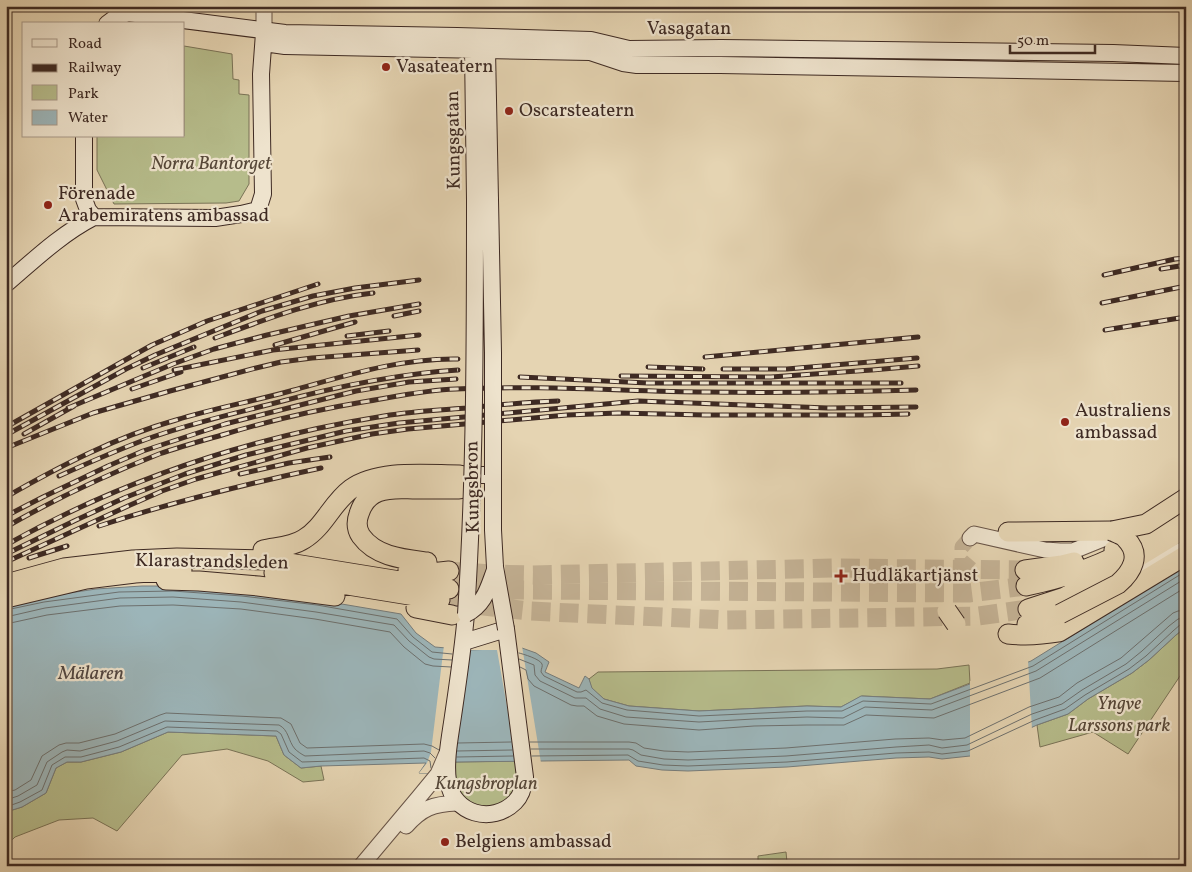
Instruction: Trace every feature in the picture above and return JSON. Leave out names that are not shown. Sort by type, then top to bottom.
[{"type":"highway","points":[[263,550],[291,545],[304,540],[314,532],[339,500],[351,489],[377,478],[398,475],[466,482]]},
{"type":"highway","points":[[453,598],[432,563],[395,557],[377,550],[366,542],[358,532],[357,520],[362,506],[370,496],[380,491],[466,482]]},
{"type":"highway","points":[[1008,532],[1112,531],[1146,524],[1186,498]]},
{"type":"highway","points":[[1025,578],[1057,578],[1100,564],[1186,516]]},
{"type":"highway","points":[[1112,531],[1126,538],[1133,549],[1135,560],[1132,570],[1126,577],[1118,584],[1060,614],[1042,621],[1027,616],[1125,566],[1186,528]]},
{"type":"highway","points":[[64,568],[106,556],[155,548],[180,546],[263,550],[431,573],[453,598]]},
{"type":"highway","points":[[1008,634],[1022,636],[1059,632],[1186,555]]},
{"type":"highway","name":"Klarastrandsleden","points":[[6,584],[64,568],[133,560],[177,558],[270,560],[453,598]]},
{"type":"highway","name":"Klarastrandsleden","points":[[6,598],[86,579],[135,573],[210,569],[270,572],[453,598]]},
{"type":"highway","points":[[135,573],[166,580],[258,586],[385,602],[453,598]]},
{"type":"main road","name":"Vasagatan","points":[[109,22],[115,18],[132,13],[182,22]]},
{"type":"main road","name":"Vasagatan","points":[[185,23],[264,37],[297,34],[590,52],[623,63],[637,65],[1186,73]]},
{"type":"main road","points":[[6,284],[60,238],[94,217],[215,218],[258,210],[263,194],[261,74],[264,37]]},
{"type":"main road","name":"Vasagatan","points":[[480,46],[591,40],[629,49],[720,48],[1186,56]]},
{"type":"main road","name":"Kungsgatan","points":[[480,46],[482,200]]},
{"type":"main road","points":[[608,58],[629,49]]},
{"type":"main road","points":[[1112,54],[1112,72]]},
{"type":"main road","points":[[84,138],[84,199],[88,210],[94,217]]},
{"type":"main road","points":[[60,238],[84,199]]},
{"type":"main road","name":"Kungsbron","points":[[457,803],[466,809],[482,814],[503,810],[516,801],[524,787],[525,778],[492,530],[492,353],[482,200]]},
{"type":"main road","name":"Kungsbron","points":[[443,774],[464,642],[453,598],[471,538],[466,482],[475,353],[482,200]]},
{"type":"main road","points":[[475,353],[492,353]]},
{"type":"main road","points":[[466,482],[492,482]]},
{"type":"main road","points":[[453,598],[478,606],[484,598],[496,567]]},
{"type":"main road","points":[[464,642],[506,629]]},
{"type":"main road","points":[[443,774],[448,780],[452,796],[457,803]]},
{"type":"street","points":[[264,6],[264,37]]},
{"type":"street","points":[[970,538],[974,534],[1032,547],[1074,551],[1140,524],[1186,494]]},
{"type":"street","points":[[1025,578],[1032,547]]},
{"type":"street","points":[[1065,597],[1154,562],[1186,547]]},
{"type":"street","points":[[361,866],[419,797],[443,774]]},
{"type":"street","points":[[373,866],[420,812],[427,808],[447,803],[457,803]]},
{"type":"green space","name":"Norra Bantorget","points":[[185,46],[232,54],[233,79],[239,80],[239,94],[249,95],[249,184],[239,201],[226,203],[114,204],[97,170],[97,138],[185,138]]},
{"type":"green space","name":"Yngve Larssons park","points":[[1186,627],[1186,667],[1128,754],[1093,732],[1040,747],[1037,725],[1068,714],[1088,699],[1132,673]]},
{"type":"green space","points":[[969,665],[970,683],[930,699],[862,696],[841,707],[807,706],[699,711],[629,706],[604,699],[591,688],[589,679],[598,672],[937,669]]},
{"type":"green space","points":[[168,732],[276,736],[284,755],[301,768],[321,766],[324,780],[303,782],[268,761],[227,749],[182,755],[117,831],[93,818],[59,820],[15,837],[6,846],[6,812],[22,807],[46,793],[56,768],[67,762],[81,762],[121,752]]},
{"type":"green space","name":"Kungsbroplan","points":[[517,761],[516,787],[506,801],[491,806],[483,806],[468,801],[456,789],[455,762]]},
{"type":"green space","points":[[786,852],[787,862],[758,866],[758,856]]},
{"type":"water","name":"Mälaren","points":[[1186,565],[1186,627],[1149,660],[1068,714],[1037,725],[970,756],[942,759],[929,757],[896,758],[787,767],[688,771],[636,766],[629,760],[455,762],[453,774],[419,773],[426,763],[301,768],[284,755],[276,736],[168,732],[121,752],[81,762],[67,762],[56,768],[46,793],[22,807],[6,812],[6,606],[43,597],[96,589],[173,586],[318,600],[401,614],[416,633],[435,647],[469,650],[522,648],[536,653],[549,662],[545,672],[579,688],[585,676],[589,679],[592,688],[604,699],[629,706],[699,711],[807,706],[841,707],[861,696],[930,699],[1031,661]]},
{"type":"pier","points":[[444,645],[469,648],[522,646],[541,763],[517,763],[497,650],[469,650],[453,774],[419,773],[427,763],[431,752]]},
{"type":"pier","points":[[1028,660],[1032,730],[970,758],[970,681]]},
{"type":"tunnel","points":[[970,538],[962,547],[962,561],[971,569]]},
{"type":"tunnel","points":[[449,571],[533,575],[837,568],[1025,570]]},
{"type":"tunnel","points":[[449,589],[969,593],[1026,586]]},
{"type":"tunnel","points":[[448,602],[529,611],[727,620],[979,616],[1028,609]]},
{"type":"railway","points":[[1104,275],[1186,258]]},
{"type":"railway","points":[[1161,269],[1186,265]]},
{"type":"railway","points":[[6,435],[126,369],[155,355],[262,311],[313,296],[355,288],[419,280]]},
{"type":"railway","points":[[6,427],[152,345],[207,321],[318,284]]},
{"type":"railway","points":[[1102,303],[1186,286]]},
{"type":"railway","points":[[215,338],[312,305],[373,293]]},
{"type":"railway","points":[[68,408],[214,349],[349,316],[419,304]]},
{"type":"railway","points":[[394,316],[419,311]]},
{"type":"railway","points":[[1105,330],[1186,317]]},
{"type":"railway","points":[[275,345],[355,322]]},
{"type":"railway","points":[[347,336],[389,331]]},
{"type":"railway","points":[[174,370],[273,350],[419,335]]},
{"type":"railway","points":[[705,357],[918,337]]},
{"type":"railway","points":[[143,368],[194,347]]},
{"type":"railway","points":[[6,448],[93,413],[281,362],[418,350]]},
{"type":"railway","points":[[723,369],[787,369],[917,358]]},
{"type":"railway","points":[[6,497],[89,453],[132,435],[176,420],[375,368],[416,361],[458,359]]},
{"type":"railway","points":[[621,376],[771,377],[918,366]]},
{"type":"railway","points":[[648,367],[703,369]]},
{"type":"railway","points":[[59,476],[147,439],[210,419],[365,382],[458,370]]},
{"type":"railway","points":[[132,389],[181,372]]},
{"type":"railway","points":[[520,377],[648,383],[901,383]]},
{"type":"railway","points":[[6,516],[143,451],[225,424],[356,391],[409,382],[456,379]]},
{"type":"railway","points":[[6,527],[81,488],[167,451],[292,416],[421,392],[487,388],[731,392],[916,390]]},
{"type":"railway","points":[[6,545],[51,521],[143,481],[190,464],[286,436],[335,425],[405,413],[558,401]]},
{"type":"railway","points":[[6,554],[124,498],[185,474],[246,455],[346,431],[399,423],[638,401],[828,408],[916,407]]},
{"type":"railway","points":[[24,434],[74,406]]},
{"type":"railway","points":[[6,562],[162,491],[196,479],[307,448],[372,434],[567,415],[618,413],[706,415],[908,414]]},
{"type":"railway","points":[[240,474],[289,463],[330,457]]},
{"type":"railway","points":[[99,526],[209,494],[321,468]]},
{"type":"railway","points":[[29,558],[67,546]]},
{"type":"place","name":"Vasateatern","points":[[386,67]]},
{"type":"place","name":"Oscarsteatern","points":[[509,111]]},
{"type":"place","name":"Förenade Arabemiratens ambassad","points":[[48,205]]},
{"type":"place","name":"Australiens ambassad","points":[[1065,422]]},
{"type":"place","name":"Hudläkartjänst","points":[[841,576]]},
{"type":"place","name":"Belgiens ambassad","points":[[445,842]]}]
